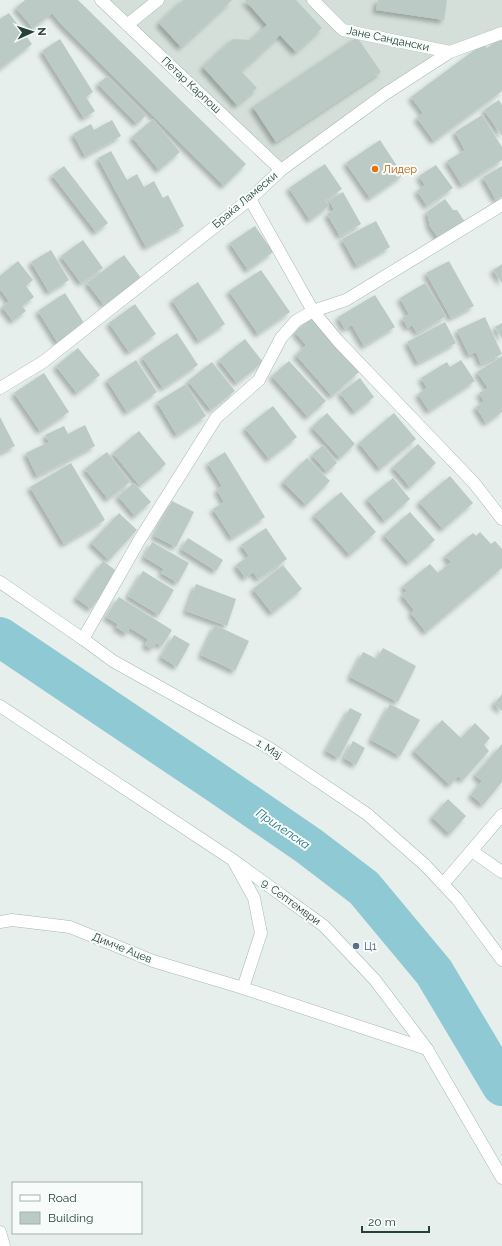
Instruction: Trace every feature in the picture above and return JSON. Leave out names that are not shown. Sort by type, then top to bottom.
[{"type":"street","name":"Петар Карпош","points":[[101,0],[281,170]]},
{"type":"street","points":[[127,25],[158,0]]},
{"type":"street","name":"Јане Сандански","points":[[313,0],[343,30],[450,52]]},
{"type":"street","name":"Браќа Ламески","points":[[0,388],[43,362],[250,199],[281,170],[385,94],[450,52],[502,33]]},
{"type":"street","points":[[250,199],[313,312],[338,341],[474,484],[502,519]]},
{"type":"street","points":[[83,639],[140,539],[216,418],[259,380],[280,338],[296,321],[313,312],[346,300],[502,205]]},
{"type":"street","name":"1. Мај","points":[[0,582],[113,661],[269,748],[367,814],[425,865],[457,899],[502,960]]},
{"type":"street","name":"9. Септември","points":[[0,706],[233,860],[324,926],[375,980],[426,1049],[502,1178]]},
{"type":"street","points":[[443,884],[502,815]]},
{"type":"street","points":[[472,851],[502,872]]},
{"type":"street","points":[[233,860],[254,898],[261,933],[243,988]]},
{"type":"street","name":"Димче Ацев","points":[[0,922],[12,920],[70,927],[153,961],[243,988],[426,1049]]},
{"type":"street","points":[[0,1232],[4,1246]]},
{"type":"shaded area","points":[[101,0],[502,0],[502,33],[450,52],[281,170]]},
{"type":"building","points":[[25,0],[78,0],[246,164],[224,186],[62,25],[52,13],[33,28],[16,8]]},
{"type":"building","points":[[183,0],[232,0],[181,47],[159,23]]},
{"type":"building","points":[[245,0],[296,0],[322,28],[296,52],[280,35],[241,71],[257,88],[237,105],[203,67],[233,39],[251,40],[267,25]]},
{"type":"building","points":[[378,0],[447,0],[444,20],[376,10]]},
{"type":"building","points":[[9,13],[32,44],[0,69],[0,19]]},
{"type":"building","points":[[357,37],[381,72],[276,142],[253,107]]},
{"type":"building","points":[[500,38],[502,41],[502,91],[434,141],[417,118],[423,113],[411,97],[484,43],[487,48]]},
{"type":"building","points":[[60,39],[93,92],[86,97],[95,111],[84,118],[42,51]]},
{"type":"building","points":[[107,76],[146,115],[137,124],[98,84]]},
{"type":"building","points":[[499,100],[502,105],[502,136],[484,110]]},
{"type":"building","points":[[482,115],[502,147],[502,160],[462,185],[447,161],[465,150],[455,132]]},
{"type":"building","points":[[153,119],[180,152],[159,170],[132,137]]},
{"type":"building","points":[[112,120],[121,136],[85,156],[73,134],[91,124],[94,130]]},
{"type":"building","name":"Лидер","points":[[380,140],[403,175],[370,198],[346,163]]},
{"type":"building","points":[[111,151],[127,180],[137,174],[144,187],[154,181],[163,198],[168,195],[184,226],[146,247],[98,158]]},
{"type":"building","points":[[325,164],[342,189],[325,200],[329,206],[310,220],[289,188]]},
{"type":"building","points":[[436,165],[453,188],[427,206],[417,191],[425,185],[419,176]]},
{"type":"building","points":[[64,166],[108,223],[96,232],[52,175]]},
{"type":"building","points":[[502,166],[502,197],[496,200],[483,177]]},
{"type":"building","points":[[343,192],[361,224],[340,236],[327,214],[334,210],[329,200]]},
{"type":"building","points":[[445,199],[453,210],[457,210],[465,222],[439,239],[430,226],[427,212]]},
{"type":"building","points":[[376,221],[390,247],[357,266],[342,239]]},
{"type":"building","points":[[255,226],[273,252],[248,270],[230,243]]},
{"type":"building","points":[[83,240],[103,268],[81,283],[61,256]]},
{"type":"building","points":[[51,250],[69,280],[49,292],[31,262]]},
{"type":"building","points":[[124,255],[141,278],[104,305],[87,283]]},
{"type":"building","points":[[18,261],[33,280],[26,286],[34,297],[22,306],[26,311],[13,321],[2,307],[9,301],[0,289],[0,276]]},
{"type":"building","points":[[449,261],[474,306],[451,318],[426,273]]},
{"type":"building","points":[[502,264],[502,283],[493,270]]},
{"type":"building","points":[[261,270],[290,312],[258,334],[229,291]]},
{"type":"building","points":[[198,282],[225,324],[199,341],[172,300]]},
{"type":"building","points":[[425,283],[446,316],[417,333],[412,325],[408,328],[402,318],[409,314],[400,298]]},
{"type":"building","points":[[65,293],[86,326],[58,343],[38,311]]},
{"type":"building","points":[[375,295],[395,327],[364,346],[352,325],[345,329],[338,317]]},
{"type":"building","points":[[135,304],[156,334],[129,352],[109,323]]},
{"type":"building","points":[[311,317],[359,372],[332,396],[296,355],[306,345],[295,332]]},
{"type":"building","points":[[485,317],[502,354],[481,364],[476,352],[469,355],[457,330]]},
{"type":"building","points":[[445,322],[456,343],[418,363],[407,342]]},
{"type":"building","points":[[502,323],[502,339],[495,327]]},
{"type":"building","points":[[177,333],[198,365],[163,388],[142,357]]},
{"type":"building","points":[[245,339],[263,362],[237,383],[219,360]]},
{"type":"building","points":[[78,348],[100,375],[77,393],[56,366]]},
{"type":"building","points":[[502,356],[502,412],[486,423],[476,407],[484,401],[479,393],[488,388],[477,372]]},
{"type":"building","points":[[136,360],[157,392],[127,412],[107,380]]},
{"type":"building","points":[[461,360],[475,381],[429,411],[418,394],[427,388],[421,378],[447,362],[450,367]]},
{"type":"building","points":[[289,361],[326,401],[308,417],[272,376]]},
{"type":"building","points":[[212,362],[235,391],[211,410],[188,381]]},
{"type":"building","points":[[44,373],[69,412],[40,431],[14,393]]},
{"type":"building","points":[[360,378],[374,397],[355,412],[340,393]]},
{"type":"building","points":[[186,384],[206,416],[177,435],[157,402]]},
{"type":"building","points":[[273,406],[297,437],[269,459],[245,428]]},
{"type":"building","points":[[327,413],[355,444],[340,458],[312,427]]},
{"type":"building","points":[[394,413],[416,439],[380,469],[359,443]]},
{"type":"building","points":[[0,417],[15,446],[0,453]]},
{"type":"building","points":[[85,425],[95,446],[37,476],[26,453],[49,442],[45,435],[64,426],[68,434]]},
{"type":"building","points":[[139,431],[166,464],[140,486],[113,453]]},
{"type":"building","points":[[418,444],[436,463],[410,487],[393,467]]},
{"type":"building","points":[[323,445],[337,463],[327,472],[312,455]]},
{"type":"building","points":[[107,452],[130,482],[108,499],[85,469]]},
{"type":"building","points":[[225,452],[265,517],[232,538],[213,509],[224,502],[217,490],[222,486],[208,463]]},
{"type":"building","points":[[307,458],[330,481],[306,505],[283,482]]},
{"type":"building","points":[[71,463],[105,520],[64,544],[30,487]]},
{"type":"building","points":[[450,476],[473,503],[443,529],[419,502]]},
{"type":"building","points":[[393,478],[410,499],[385,521],[367,499]]},
{"type":"building","points":[[134,483],[151,502],[135,516],[118,496]]},
{"type":"building","points":[[341,492],[376,532],[350,555],[314,515]]},
{"type":"building","points":[[172,501],[194,512],[176,547],[154,536]]},
{"type":"building","points":[[410,512],[435,540],[409,563],[384,535]]},
{"type":"building","points":[[119,513],[137,530],[109,560],[91,543]]},
{"type":"building","points":[[266,528],[287,559],[258,579],[253,572],[245,578],[236,565],[249,556],[241,545]]},
{"type":"building","points":[[480,532],[491,544],[495,541],[502,549],[502,568],[426,632],[411,613],[414,610],[402,595],[407,591],[403,586],[430,564],[438,573],[451,562],[445,556],[473,533],[476,536]]},
{"type":"building","points":[[188,538],[223,560],[216,571],[181,549]]},
{"type":"building","points":[[152,542],[189,563],[178,583],[161,573],[164,569],[144,557]]},
{"type":"building","points":[[103,561],[118,572],[91,609],[76,598]]},
{"type":"building","points":[[283,565],[302,589],[272,613],[253,589]]},
{"type":"building","points":[[143,571],[174,590],[159,615],[128,596]]},
{"type":"building","points":[[196,584],[236,599],[227,626],[186,611]]},
{"type":"building","points":[[119,597],[172,630],[162,646],[156,643],[152,649],[145,645],[148,639],[130,628],[127,634],[116,627],[118,624],[106,617]]},
{"type":"building","points":[[215,625],[249,641],[235,671],[201,655]]},
{"type":"building","points":[[174,635],[190,644],[177,667],[161,657]]},
{"type":"building","points":[[383,648],[416,666],[398,702],[350,677],[363,652],[377,659]]},
{"type":"building","points":[[502,694],[502,711],[494,704]]},
{"type":"building","points":[[390,704],[420,720],[400,756],[371,740]]},
{"type":"building","points":[[350,708],[362,714],[339,758],[326,751]]},
{"type":"building","points":[[442,720],[461,738],[475,723],[490,738],[484,745],[489,751],[463,780],[458,776],[450,785],[414,751]]},
{"type":"building","points":[[353,741],[365,748],[356,765],[344,758]]},
{"type":"building","points":[[502,744],[502,782],[483,805],[471,795],[482,781],[475,775]]},
{"type":"building","points":[[448,799],[466,816],[450,834],[432,817]]},
{"type":"waterway","name":"Прилепска","points":[[0,637],[309,846],[364,888],[434,972],[502,1086]]},
{"type":"place","name":"Лидер","points":[[375,169]]},
{"type":"place","name":"Ц1","points":[[356,946]]}]
